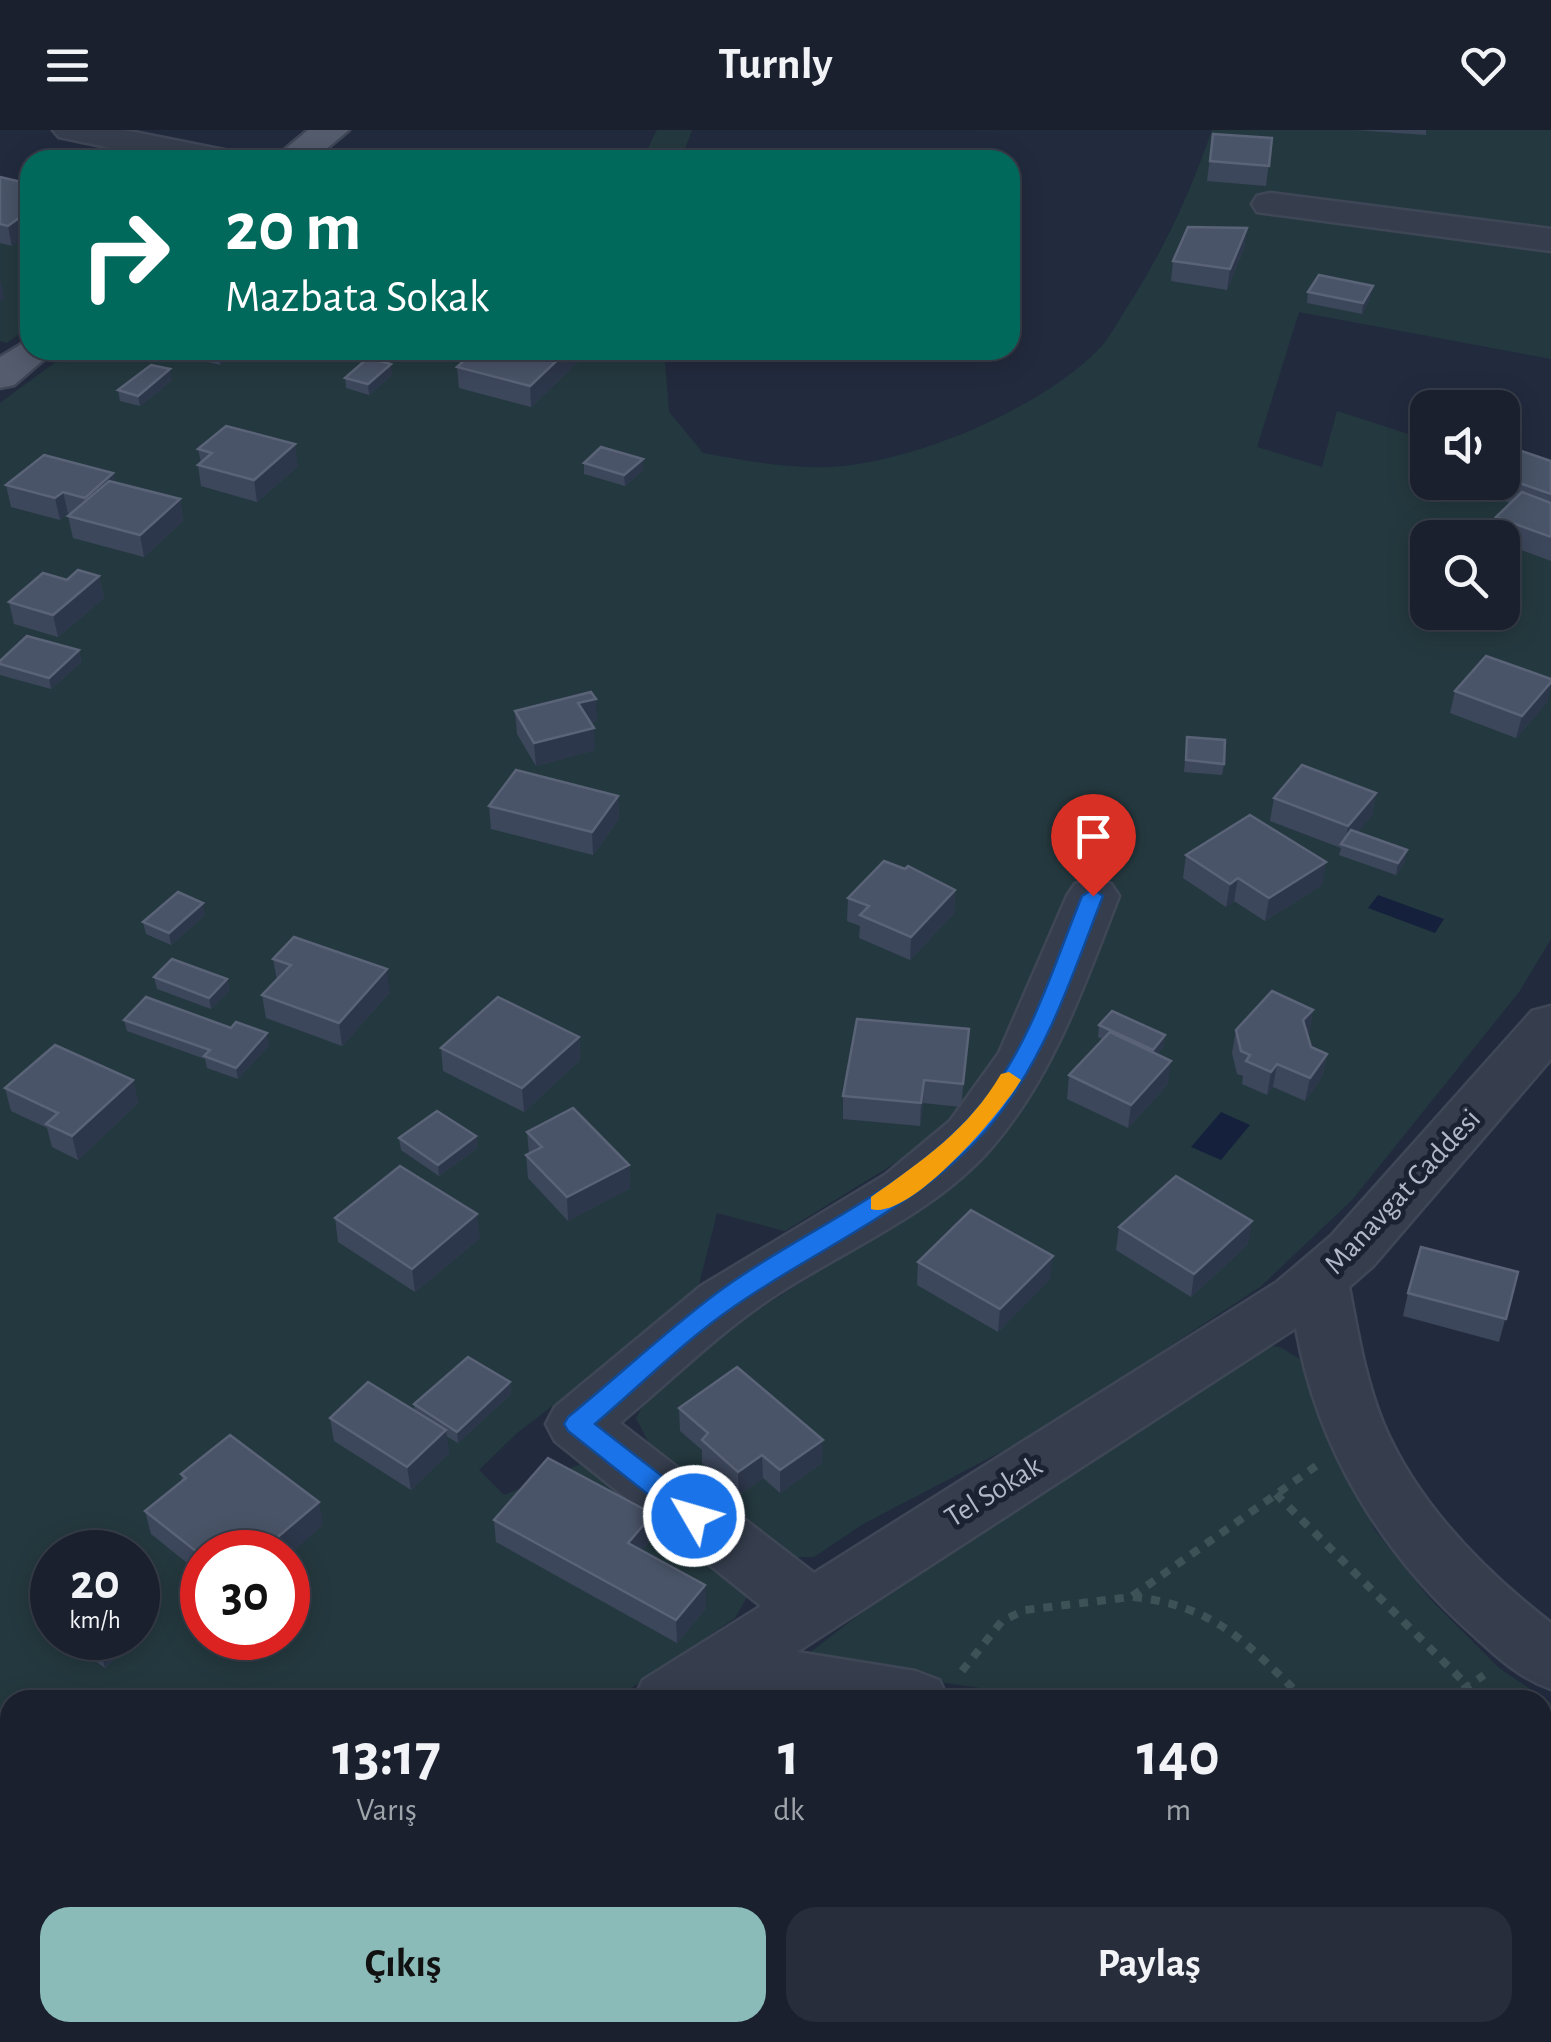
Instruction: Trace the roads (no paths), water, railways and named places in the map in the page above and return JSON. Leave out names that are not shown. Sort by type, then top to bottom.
[{"type":"main road","points":[[303,150],[330,130]]},
{"type":"main road","points":[[0,376],[22,360]]},
{"type":"street","points":[[71,130],[171,150]]},
{"type":"street","points":[[1270,204],[1551,240]]},
{"type":"street","points":[[810,1606],[577,1424],[724,1301],[917,1180],[956,1148],[996,1103],[1041,1024],[1093,896]]},
{"type":"street","name":"Manavgat Caddesi","points":[[1551,1024],[1352,1251],[1318,1281],[1338,1380],[1360,1441],[1406,1520],[1452,1574],[1508,1629],[1551,1661]]},
{"type":"street","name":"Tel Sokak","points":[[691,1683],[1281,1309],[1318,1281]]},
{"type":"street","points":[[691,1683],[880,1690]]},
{"type":"water","points":[[1378,895],[1444,919],[1435,933],[1368,908]]},
{"type":"water","points":[[1221,1112],[1250,1125],[1221,1160],[1191,1147]]}]
